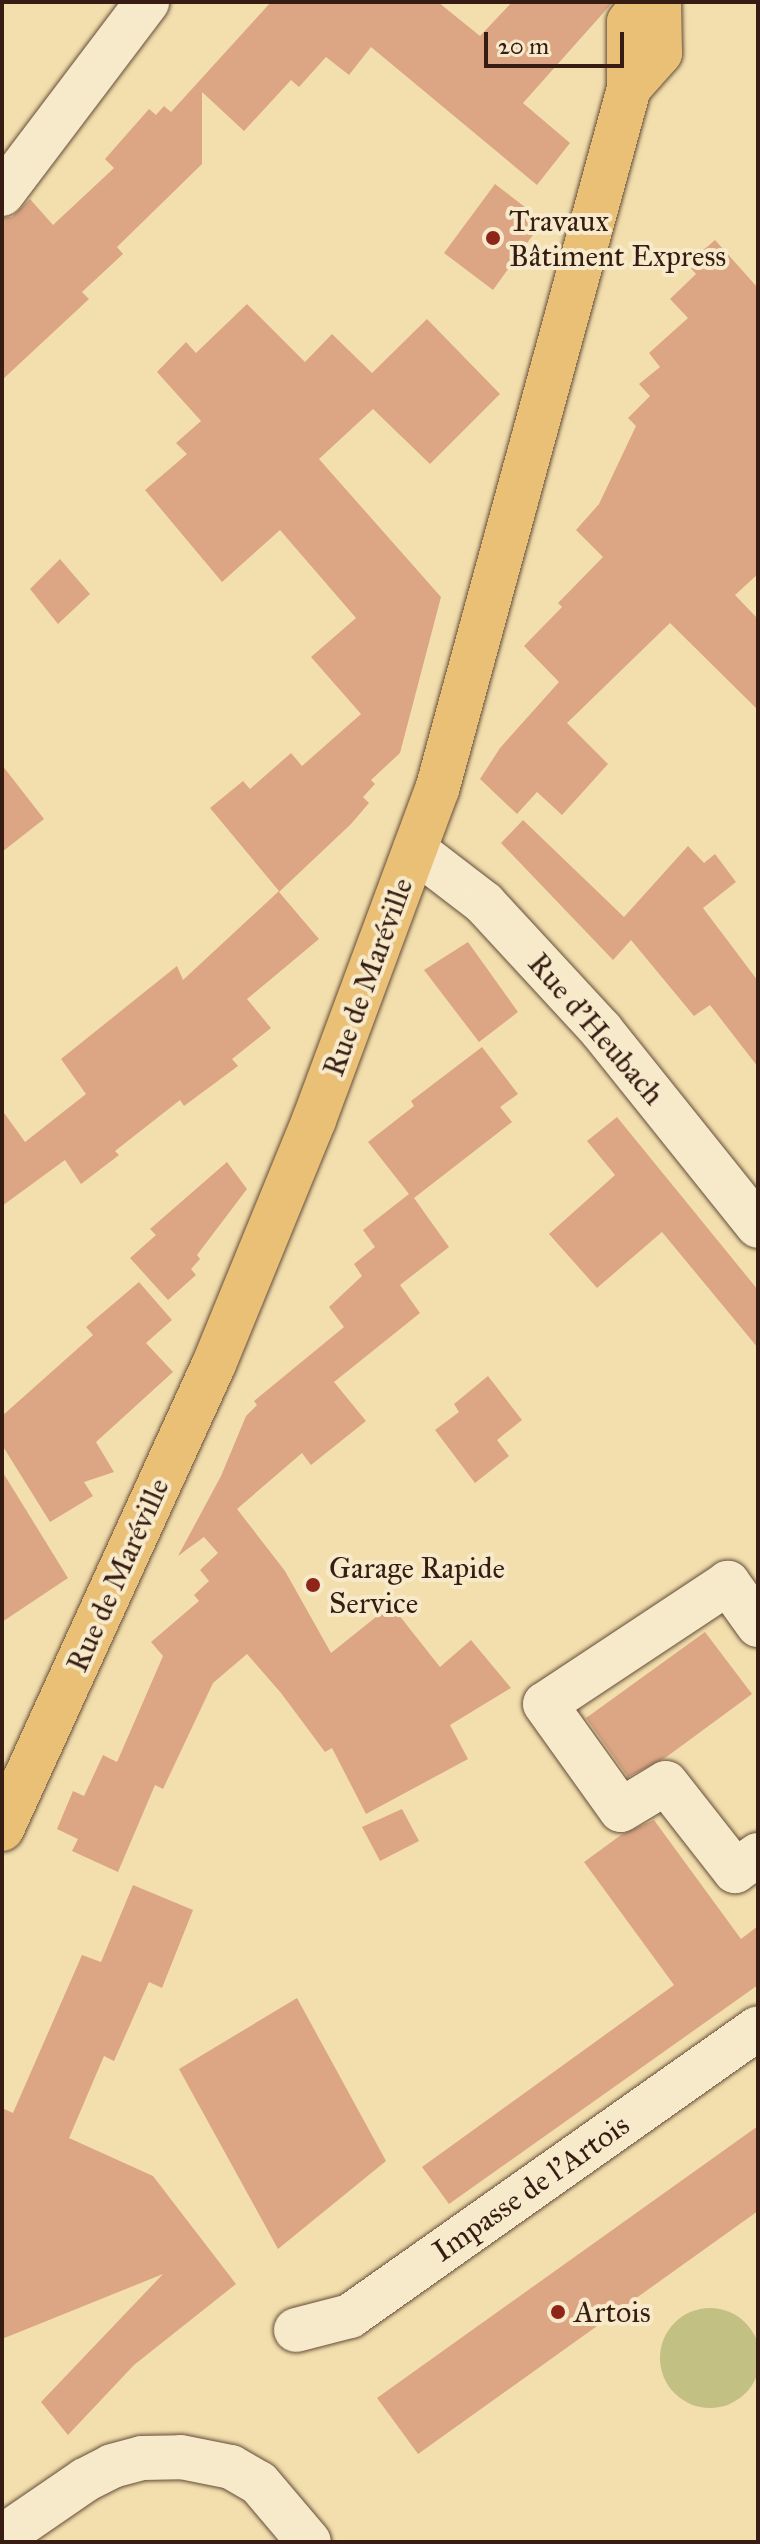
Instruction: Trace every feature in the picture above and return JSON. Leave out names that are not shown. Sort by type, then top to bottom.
[{"type":"main road","name":"Rue de Maréville","points":[[2,1829],[214,1364],[314,1120],[445,767],[629,88],[629,22],[644,2]]},
{"type":"main road","name":"Rue de Maréville","points":[[629,88],[660,53],[659,2]]},
{"type":"street","points":[[2,194],[147,2]]},
{"type":"street","name":"Rue d'Heubach","points":[[415,850],[484,903],[593,1021],[758,1226]]},
{"type":"street","points":[[758,1625],[728,1583],[545,1704],[621,1810],[666,1783],[735,1871],[758,1855]]},
{"type":"street","name":"Impasse de l'Artois","points":[[296,2330],[350,2316],[758,2028]]},
{"type":"street","points":[[2,2537],[85,2480],[112,2466],[142,2458],[181,2457],[231,2467],[259,2483],[309,2542]]},
{"type":"shaded area","points":[[710,2308],[738,2316],[752,2330],[760,2358],[752,2386],[738,2400],[710,2408],[682,2400],[668,2386],[660,2358],[668,2330],[682,2316]]},
{"type":"building","points":[[271,2],[438,2],[480,36],[512,2],[613,2],[523,103],[570,143],[537,185],[371,47],[349,75],[326,57],[299,87],[291,80],[244,131],[202,92],[202,164],[117,247],[123,254],[82,292],[89,299],[2,380],[2,218],[12,217],[30,199],[53,225],[114,168],[105,159],[149,109],[156,115],[164,106],[171,112]]},
{"type":"building","points":[[495,184],[543,221],[493,290],[444,253]]},
{"type":"building","points":[[715,240],[758,288],[758,574],[735,595],[758,619],[758,710],[670,623],[567,723],[608,764],[562,815],[537,792],[517,814],[480,779],[500,748],[559,682],[524,646],[562,607],[558,603],[603,557],[576,530],[599,504],[636,426],[628,418],[650,396],[639,384],[660,367],[649,353],[688,318],[670,299],[696,274],[687,264]]},
{"type":"building","points":[[247,304],[305,362],[332,334],[372,373],[427,319],[500,394],[430,464],[373,409],[319,459],[441,597],[400,753],[371,780],[375,784],[363,797],[369,803],[351,824],[279,892],[319,939],[247,999],[271,1028],[232,1059],[238,1066],[184,1106],[180,1100],[115,1151],[119,1155],[81,1184],[65,1160],[2,1206],[2,1110],[25,1142],[86,1094],[61,1059],[177,966],[183,980],[279,891],[210,808],[243,781],[250,789],[291,753],[302,766],[361,714],[311,657],[356,618],[280,530],[222,582],[145,490],[187,454],[176,443],[201,421],[157,372],[186,342],[196,353]]},
{"type":"building","points":[[60,559],[90,594],[58,624],[30,589]]},
{"type":"building","points":[[2,765],[44,819],[2,852]]},
{"type":"building","points":[[523,820],[624,917],[688,846],[704,863],[715,854],[736,882],[703,908],[758,981],[758,1067],[710,1005],[694,1016],[631,940],[613,960],[501,843]]},
{"type":"building","points":[[468,942],[518,1012],[479,1042],[424,970]]},
{"type":"building","points":[[482,1047],[518,1094],[500,1107],[512,1122],[414,1198],[449,1247],[400,1285],[420,1313],[334,1382],[366,1421],[311,1465],[302,1453],[237,1509],[285,1571],[331,1653],[391,1605],[440,1667],[471,1640],[511,1688],[450,1725],[468,1759],[366,1814],[332,1748],[325,1752],[247,1654],[213,1683],[163,1789],[155,1785],[118,1872],[72,1851],[78,1839],[57,1829],[73,1791],[84,1796],[103,1755],[117,1762],[163,1656],[151,1642],[199,1601],[194,1595],[209,1581],[200,1570],[218,1553],[204,1537],[178,1556],[221,1476],[246,1416],[257,1405],[254,1401],[344,1327],[329,1307],[362,1276],[354,1264],[375,1247],[363,1230],[409,1194],[368,1142],[414,1106],[411,1101]]},
{"type":"building","points":[[617,1117],[758,1290],[758,1348],[662,1232],[597,1288],[549,1234],[615,1175],[587,1141]]},
{"type":"building","points":[[227,1162],[247,1189],[197,1255],[200,1259],[191,1269],[196,1275],[168,1300],[130,1258],[156,1235],[150,1229]]},
{"type":"building","points":[[139,1282],[172,1320],[146,1343],[173,1372],[96,1442],[114,1472],[84,1482],[93,1496],[50,1522],[2,1445],[2,1416],[93,1335],[86,1327]]},
{"type":"building","points":[[488,1376],[522,1420],[497,1440],[509,1456],[475,1483],[435,1430],[459,1412],[454,1404]]},
{"type":"building","points":[[2,1471],[68,1578],[2,1622]]},
{"type":"building","points":[[705,1632],[752,1694],[665,1758],[628,1777],[586,1718]]},
{"type":"building","points":[[402,1809],[419,1841],[380,1861],[362,1827]]},
{"type":"building","points":[[654,1820],[741,1939],[758,1926],[758,1985],[449,2204],[422,2167],[674,1985],[584,1862],[621,1835]]},
{"type":"building","points":[[133,1885],[193,1910],[162,1988],[149,1982],[114,2061],[104,2056],[69,2138],[153,2176],[236,2284],[134,2365],[68,2435],[41,2402],[163,2274],[2,2339],[2,2108],[13,2113],[82,1955],[101,1962]]},
{"type":"building","points":[[297,1998],[386,2161],[278,2249],[179,2069]]},
{"type":"building","name":"Artois","points":[[758,2126],[758,2211],[418,2454],[377,2398]]},
{"type":"place","name":"Travaux Bâtiment Express","points":[[493,238]]},
{"type":"place","name":"Garage Rapide Service","points":[[313,1585]]},
{"type":"place","name":"Artois","points":[[558,2312]]}]
